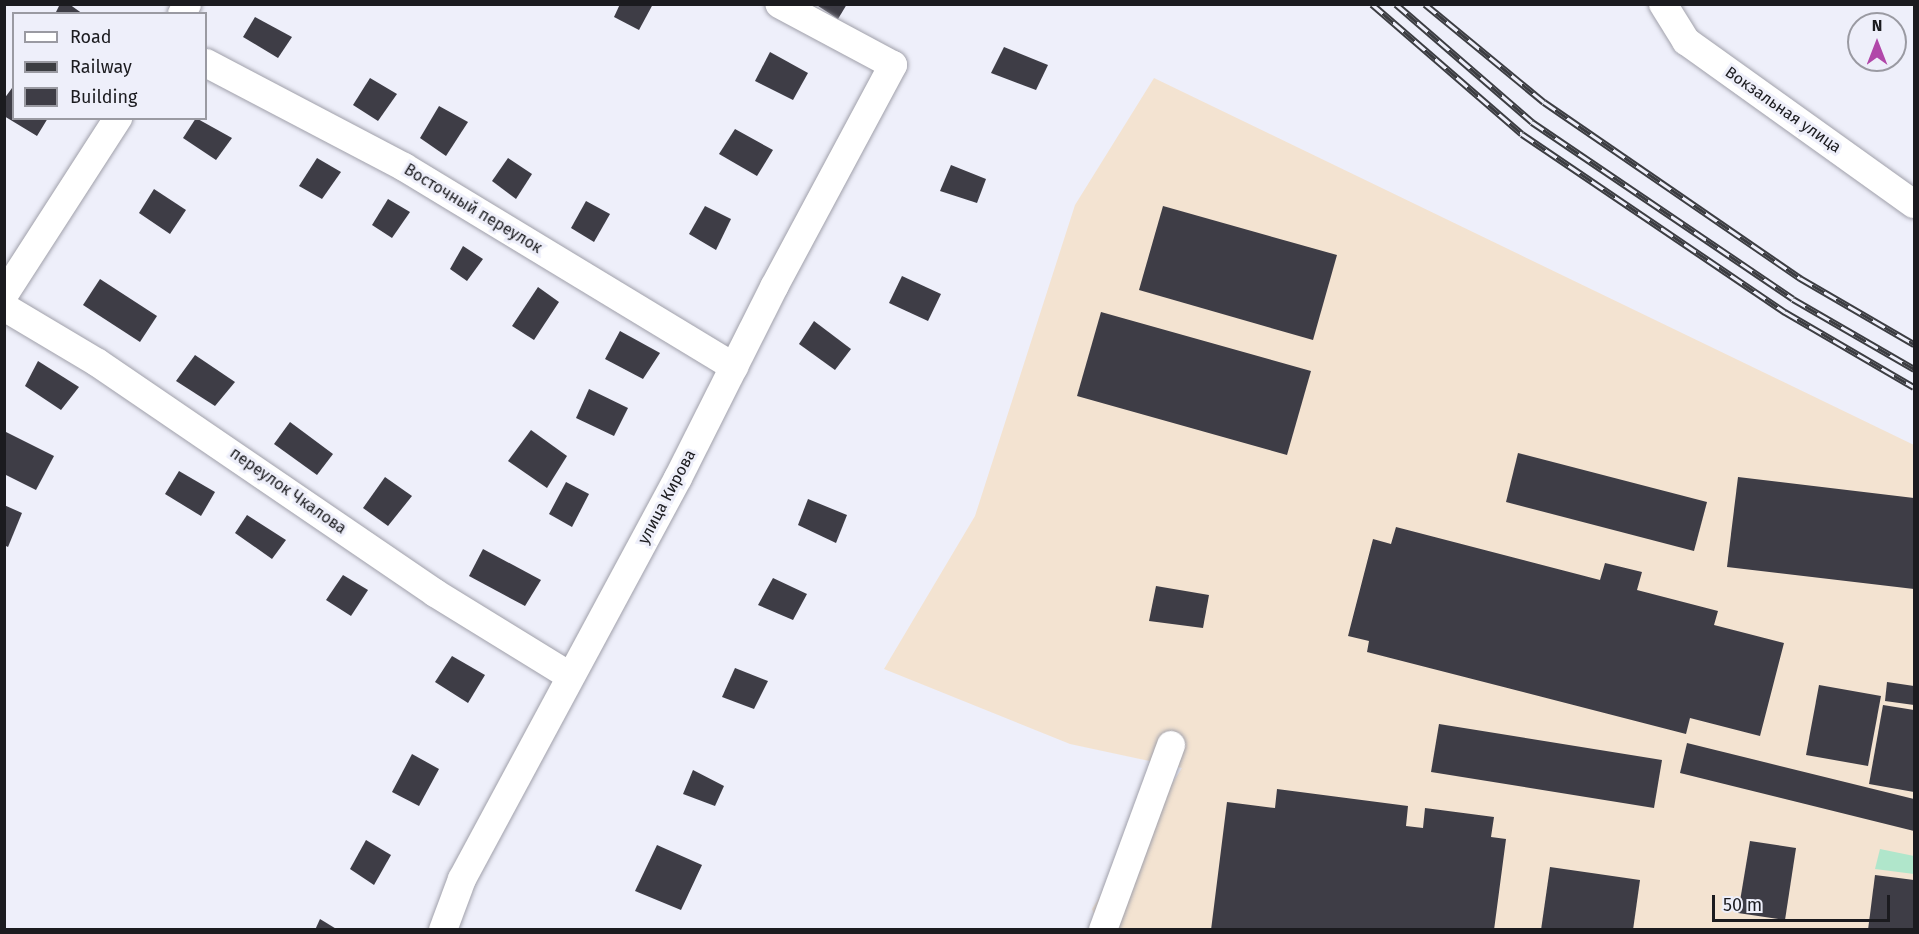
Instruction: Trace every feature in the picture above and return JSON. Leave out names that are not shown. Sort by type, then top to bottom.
[{"type":"street","name":"улица Кирова","points":[[443,930],[462,879],[678,478],[893,65],[779,4]]},
{"type":"street","name":"Вокзальная улица","points":[[1663,4],[1686,41],[1914,204]]},
{"type":"street","name":"Восточный переулок","points":[[207,64],[404,167],[734,367]]},
{"type":"street","points":[[4,295],[117,120]]},
{"type":"street","name":"переулок Чкалова","points":[[4,307],[178,416],[435,593],[570,675]]},
{"type":"street","points":[[1103,930],[1171,745]]},
{"type":"shaded area","points":[[1154,78],[1914,445],[1914,929],[1100,929],[1092,909],[1182,768],[1070,744],[884,669],[975,516],[1075,205]]},
{"type":"green space","points":[[1880,849],[1914,856],[1914,874],[1875,869]]},
{"type":"building","points":[[60,4],[69,4],[80,12],[56,12]]},
{"type":"building","points":[[620,4],[653,4],[639,30],[614,17]]},
{"type":"building","points":[[815,4],[847,4],[838,19]]},
{"type":"building","points":[[255,17],[292,37],[278,58],[243,37]]},
{"type":"building","points":[[1004,47],[1048,65],[1036,90],[991,73]]},
{"type":"building","points":[[770,52],[808,73],[793,100],[755,81]]},
{"type":"building","points":[[370,78],[397,94],[378,121],[353,105]]},
{"type":"building","points":[[12,88],[12,120],[47,120],[37,136],[4,116],[4,99]]},
{"type":"building","points":[[439,106],[468,122],[446,156],[420,138]]},
{"type":"building","points":[[195,120],[200,120],[232,138],[216,160],[183,138]]},
{"type":"building","points":[[735,129],[773,150],[757,176],[719,154]]},
{"type":"building","points":[[317,158],[341,172],[322,199],[299,186]]},
{"type":"building","points":[[508,158],[532,174],[516,199],[492,181]]},
{"type":"building","points":[[951,165],[986,179],[977,203],[940,191]]},
{"type":"building","points":[[154,189],[186,210],[170,234],[139,213]]},
{"type":"building","points":[[388,199],[410,212],[392,238],[372,225]]},
{"type":"building","points":[[586,201],[610,214],[594,242],[571,228]]},
{"type":"building","points":[[705,206],[731,219],[716,250],[689,234]]},
{"type":"building","points":[[1163,206],[1337,255],[1313,340],[1139,290]]},
{"type":"building","points":[[463,246],[483,259],[467,281],[450,269]]},
{"type":"building","points":[[902,276],[941,294],[928,321],[889,303]]},
{"type":"building","points":[[100,279],[157,316],[140,342],[83,305]]},
{"type":"building","points":[[538,287],[559,302],[534,340],[512,326]]},
{"type":"building","points":[[1101,312],[1311,371],[1287,455],[1077,396]]},
{"type":"building","points":[[814,321],[851,349],[835,370],[799,344]]},
{"type":"building","points":[[620,331],[660,353],[643,379],[605,359]]},
{"type":"building","points":[[195,355],[235,382],[215,406],[176,381]]},
{"type":"building","points":[[38,361],[79,387],[61,410],[25,386]]},
{"type":"building","points":[[589,389],[628,408],[614,436],[576,418]]},
{"type":"building","points":[[290,422],[333,454],[317,475],[274,444]]},
{"type":"building","points":[[531,430],[567,456],[547,488],[508,461]]},
{"type":"building","points":[[4,431],[54,456],[36,490],[4,474]]},
{"type":"building","points":[[1518,453],[1707,502],[1694,551],[1506,502]]},
{"type":"building","points":[[179,471],[215,492],[201,516],[165,494]]},
{"type":"building","points":[[385,477],[412,496],[388,526],[363,508]]},
{"type":"building","points":[[1738,477],[1914,498],[1914,589],[1727,567]]},
{"type":"building","points":[[566,482],[589,494],[572,527],[549,514]]},
{"type":"building","points":[[808,499],[847,515],[836,543],[798,525]]},
{"type":"building","points":[[4,505],[22,513],[8,547],[4,545]]},
{"type":"building","points":[[247,515],[286,540],[272,559],[235,533]]},
{"type":"building","points":[[1396,527],[1600,580],[1605,563],[1642,572],[1637,590],[1718,611],[1714,625],[1784,643],[1760,736],[1690,718],[1686,734],[1367,652],[1369,641],[1348,636],[1373,539],[1391,544]]},
{"type":"building","points":[[483,549],[541,580],[525,606],[469,576]]},
{"type":"building","points":[[343,575],[368,590],[351,616],[326,600]]},
{"type":"building","points":[[773,578],[807,594],[793,620],[758,605]]},
{"type":"building","points":[[1156,586],[1209,595],[1203,628],[1149,621]]},
{"type":"building","points":[[452,656],[485,675],[468,703],[435,682]]},
{"type":"building","points":[[735,668],[768,681],[754,709],[722,697]]},
{"type":"building","points":[[1887,682],[1914,686],[1914,705],[1885,701]]},
{"type":"building","points":[[1819,685],[1881,696],[1868,766],[1806,755]]},
{"type":"building","points":[[1883,705],[1914,710],[1914,792],[1869,784]]},
{"type":"building","points":[[1439,724],[1662,760],[1654,808],[1431,772]]},
{"type":"building","points":[[1687,743],[1914,799],[1914,831],[1680,773]]},
{"type":"building","points":[[412,754],[439,769],[419,806],[392,792]]},
{"type":"building","points":[[693,770],[724,786],[715,806],[683,794]]},
{"type":"building","points":[[1277,789],[1408,806],[1406,826],[1423,828],[1425,808],[1494,817],[1491,837],[1506,839],[1494,930],[1211,930],[1227,802],[1275,808]]},
{"type":"building","points":[[366,840],[391,855],[374,885],[350,869]]},
{"type":"building","points":[[1750,841],[1796,848],[1785,920],[1738,913]]},
{"type":"building","points":[[657,845],[702,865],[681,910],[635,891]]},
{"type":"building","points":[[1550,867],[1640,880],[1633,930],[1541,930]]},
{"type":"building","points":[[1875,875],[1914,880],[1914,930],[1868,930]]},
{"type":"building","points":[[320,919],[338,930],[315,930]]},
{"type":"railway","points":[[1372,4],[1522,134],[1785,312],[1914,387]]},
{"type":"railway","points":[[1396,4],[1532,122],[1793,299],[1914,369]]},
{"type":"railway","points":[[1425,4],[1544,102],[1800,278],[1914,344]]}]
